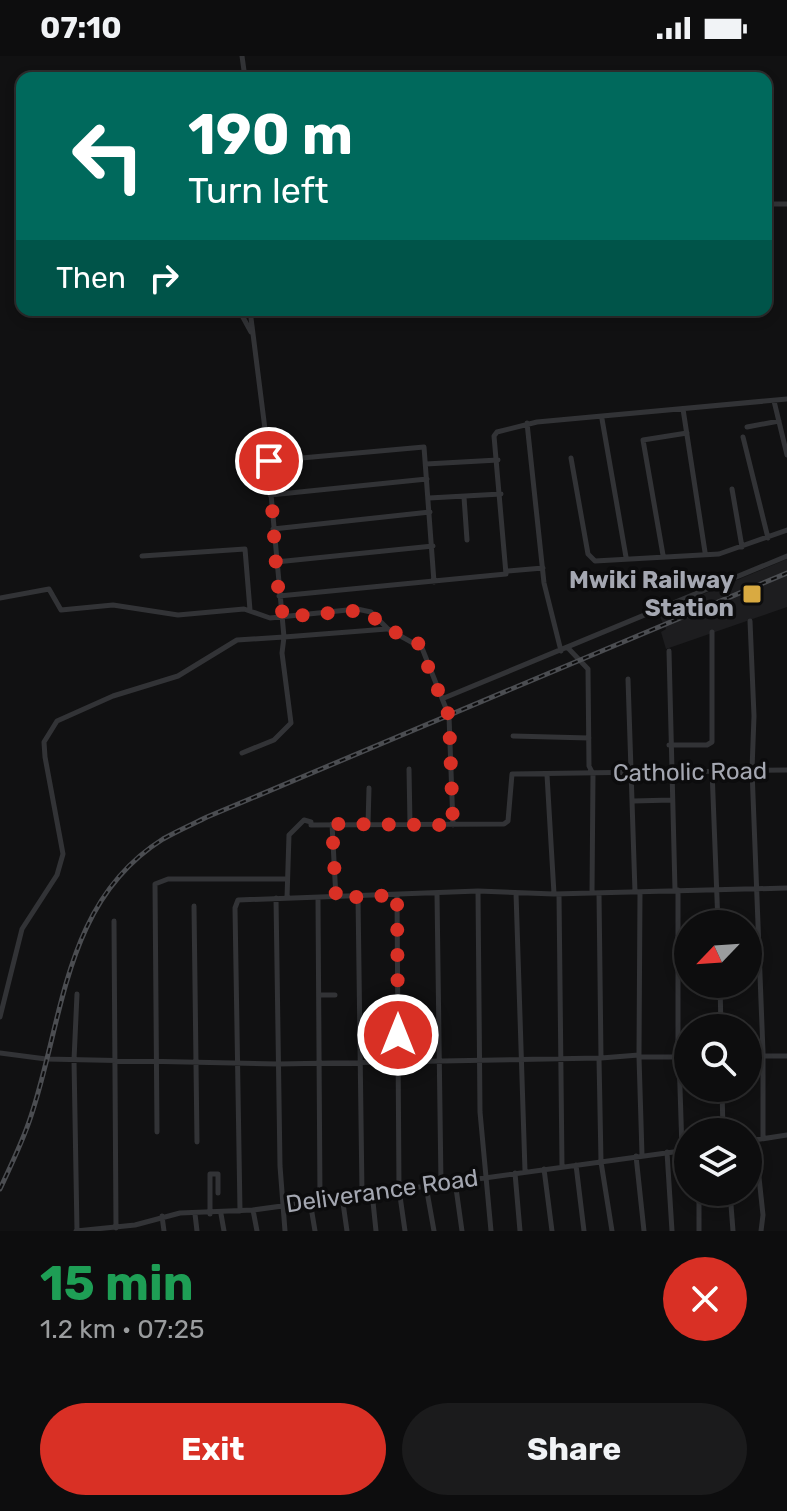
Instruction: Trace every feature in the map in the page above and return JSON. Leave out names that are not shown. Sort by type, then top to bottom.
[{"type":"street","points":[[242,316],[251,332]]},
{"type":"street","points":[[242,753],[274,740],[291,723],[282,653],[283,617],[269,461],[250,316]]},
{"type":"street","points":[[507,571],[494,434],[527,423],[602,419],[787,399]]},
{"type":"street","points":[[774,401],[787,455]]},
{"type":"street","points":[[683,409],[705,552]]},
{"type":"street","points":[[602,419],[626,557]]},
{"type":"street","points":[[747,427],[779,421]]},
{"type":"street","points":[[527,423],[543,568],[561,651]]},
{"type":"street","points":[[663,555],[643,440],[687,433]]},
{"type":"street","points":[[743,437],[768,538]]},
{"type":"street","points":[[269,461],[423,447],[434,582]]},
{"type":"street","points":[[571,458],[590,558],[595,561],[705,552],[719,554],[787,530]]},
{"type":"street","points":[[426,464],[498,460]]},
{"type":"street","points":[[270,495],[427,479]]},
{"type":"street","points":[[732,489],[742,547]]},
{"type":"street","points":[[429,498],[501,494]]},
{"type":"street","points":[[464,497],[467,540]]},
{"type":"street","points":[[273,529],[430,512]]},
{"type":"street","points":[[276,562],[433,546]]},
{"type":"street","points":[[142,556],[245,549],[251,611]]},
{"type":"street","points":[[444,698],[787,556]]},
{"type":"street","points":[[279,596],[434,582],[543,568]]},
{"type":"street","points":[[0,598],[49,589],[61,610],[113,605],[178,615],[251,611],[270,618],[364,610],[388,629],[422,648],[449,716],[453,825],[311,825],[311,822],[304,820],[290,831],[287,898]]},
{"type":"street","points":[[750,621],[760,1014]]},
{"type":"street","points":[[0,1017],[22,929],[57,875],[63,854],[44,742],[57,721],[113,696],[178,676],[237,640],[388,629]]},
{"type":"street","points":[[669,745],[707,745],[712,742],[712,632]]},
{"type":"street","points":[[568,648],[588,669],[601,1162],[612,1231]]},
{"type":"street","points":[[669,651],[678,1014]]},
{"type":"street","points":[[628,679],[638,892],[639,1156],[644,1231]]},
{"type":"street","points":[[513,736],[589,738]]},
{"type":"street","points":[[409,769],[410,824]]},
{"type":"street","points":[[712,770],[717,910]]},
{"type":"street","name":"Catholic Road","points":[[453,825],[507,823],[512,774],[787,770]]},
{"type":"street","points":[[547,775],[557,894],[562,1166]]},
{"type":"street","points":[[368,825],[369,788]]},
{"type":"street","points":[[633,801],[672,800]]},
{"type":"street","points":[[332,824],[336,898]]},
{"type":"street","points":[[157,1132],[154,1060],[155,884],[168,879],[287,879]]},
{"type":"street","points":[[240,1211],[235,904],[241,899],[318,899],[478,891],[557,894],[787,888]]},
{"type":"street","points":[[478,891],[480,1062],[485,1176],[491,1231]]},
{"type":"street","points":[[516,893],[525,1171]]},
{"type":"street","points":[[437,894],[441,1184]]},
{"type":"street","points":[[397,895],[399,1189],[405,1231]]},
{"type":"street","points":[[358,896],[362,1193]]},
{"type":"street","points":[[276,898],[281,1205],[285,1231]]},
{"type":"street","points":[[318,899],[320,1200]]},
{"type":"street","points":[[194,906],[197,1142]]},
{"type":"street","points":[[114,921],[116,1228]]},
{"type":"street","points":[[76,1231],[74,1060],[77,994]]},
{"type":"street","points":[[319,995],[335,995]]},
{"type":"street","points":[[0,1053],[74,1060],[117,1058],[278,1064],[674,1056]]},
{"type":"street","points":[[762,1056],[787,1056]]},
{"type":"street","points":[[762,1097],[763,1138],[787,1135]]},
{"type":"street","name":"Deliverance Road","points":[[76,1231],[135,1228],[162,1216],[253,1210],[674,1151]]},
{"type":"street","points":[[667,1152],[672,1231]]},
{"type":"street","points":[[576,1165],[584,1231]]},
{"type":"street","points":[[544,1169],[552,1231]]},
{"type":"street","points":[[515,1173],[520,1231]]},
{"type":"street","points":[[210,1214],[210,1174],[218,1174],[218,1193]]},
{"type":"street","points":[[455,1181],[462,1231]]},
{"type":"street","points":[[426,1186],[434,1231]]},
{"type":"street","points":[[372,1192],[376,1231]]},
{"type":"street","points":[[342,1196],[347,1231]]},
{"type":"street","points":[[310,1201],[315,1231]]},
{"type":"street","points":[[699,1206],[699,1231]]},
{"type":"street","points":[[731,1206],[733,1231]]},
{"type":"street","points":[[761,1231],[762,1206]]},
{"type":"street","points":[[253,1210],[257,1231]]},
{"type":"street","points":[[195,1214],[197,1231]]},
{"type":"street","points":[[221,1214],[224,1231]]},
{"type":"street","points":[[162,1216],[164,1231]]},
{"type":"shaded area","points":[[787,559],[787,607],[666,649],[661,632],[666,629],[658,613]]},
{"type":"railway","points":[[0,1189],[31,1116],[61,1001],[86,928],[105,895],[130,865],[163,839],[207,817],[787,573]]},
{"type":"place","name":"Mwiki Railway Station","points":[[752,594]]},
{"type":"route","points":[[269,461],[277,580],[283,617],[357,609],[371,612],[388,629],[418,643],[422,648],[449,716],[453,825],[332,824],[336,898],[397,895],[398,1035]]}]
